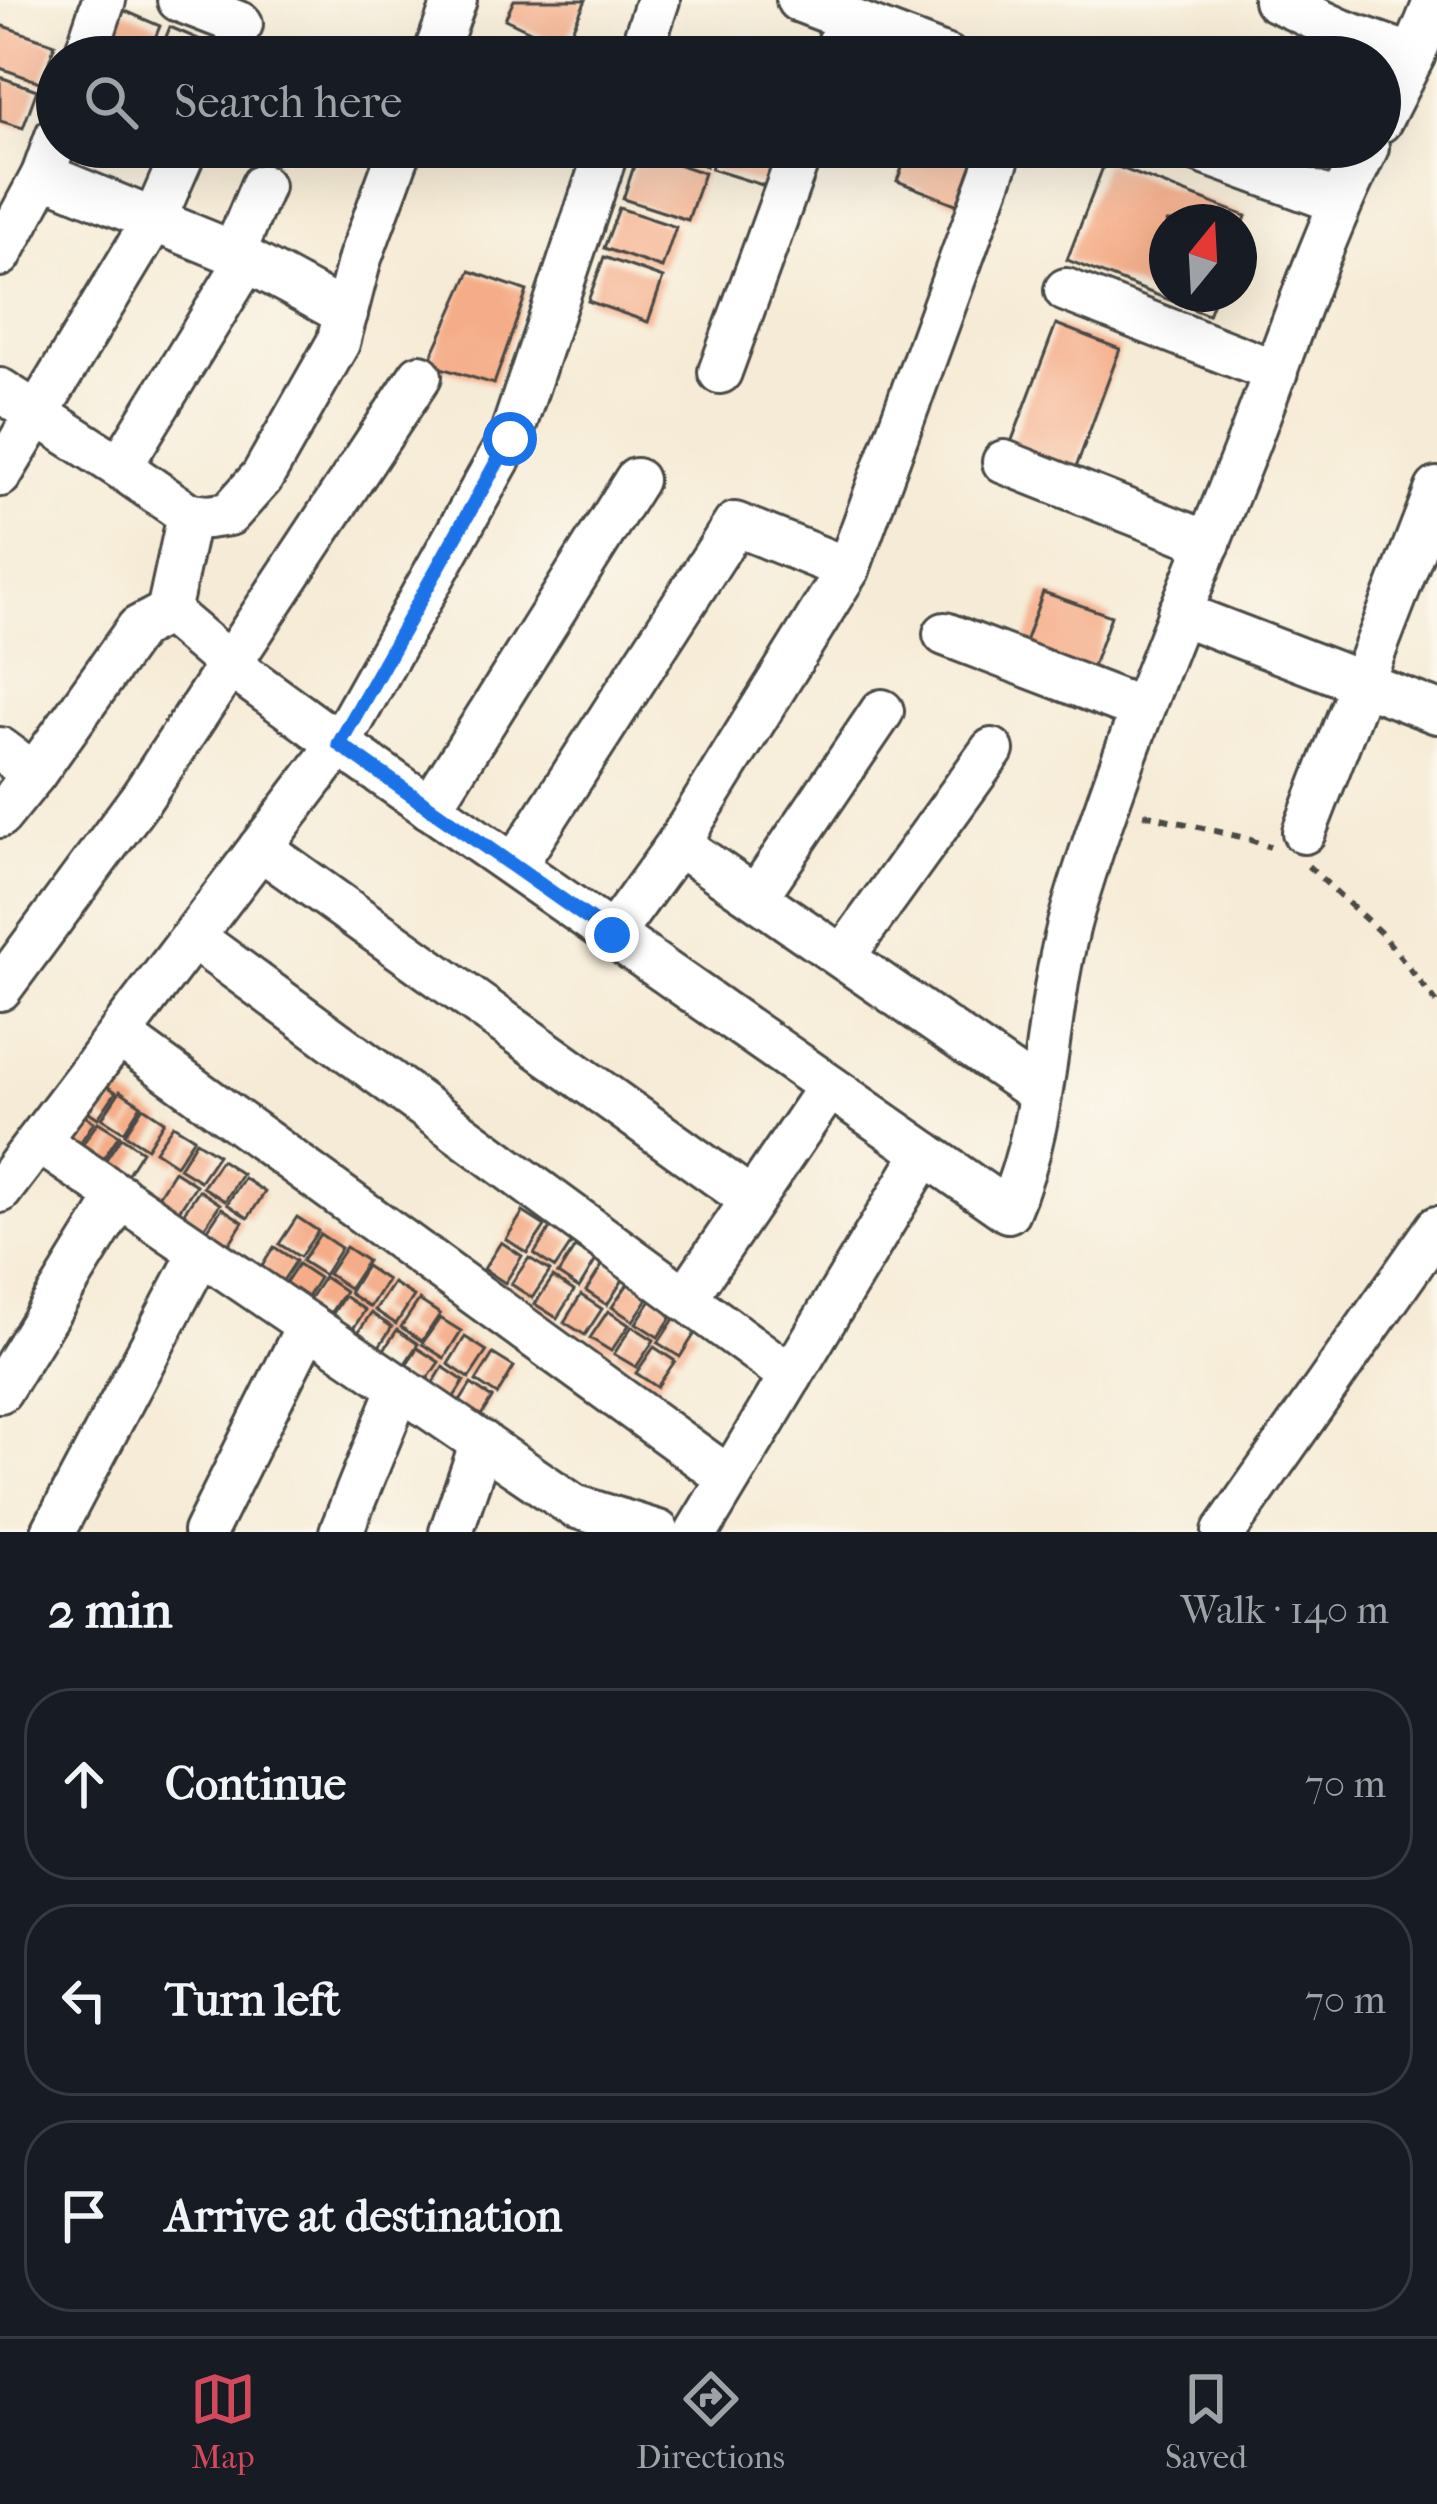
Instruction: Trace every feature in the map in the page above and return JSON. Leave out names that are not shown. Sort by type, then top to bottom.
[{"type":"street","points":[[92,36],[104,0]]},
{"type":"street","points":[[178,0],[239,27]]},
{"type":"street","points":[[441,36],[454,0]]},
{"type":"street","points":[[646,36],[658,0]]},
{"type":"street","points":[[798,0],[839,36]]},
{"type":"street","points":[[1275,0],[1356,36]]},
{"type":"street","points":[[1401,80],[1436,0]]},
{"type":"street","points":[[1401,52],[1413,56]]},
{"type":"street","points":[[0,255],[44,168]]},
{"type":"street","points":[[71,168],[154,218],[241,256],[346,314]]},
{"type":"street","points":[[0,475],[154,218],[177,168]]},
{"type":"street","points":[[0,390],[189,515],[230,514],[262,477],[338,344],[360,258],[393,168]]},
{"type":"street","points":[[0,1191],[339,744],[510,439],[601,168]]},
{"type":"street","points":[[720,372],[794,168]]},
{"type":"street","points":[[612,935],[678,844],[848,569],[994,168]]},
{"type":"street","points":[[1246,168],[1339,202]]},
{"type":"street","points":[[168,612],[230,665],[339,744],[1008,1211],[1030,1146],[1072,914],[1108,806],[1141,709],[1356,168]]},
{"type":"street","points":[[120,467],[241,256],[262,185]]},
{"type":"street","points":[[1066,290],[1276,372]]},
{"type":"street","points":[[0,989],[142,797],[420,376]]},
{"type":"street","points":[[1004,462],[1209,543]]},
{"type":"street","points":[[430,808],[636,480]]},
{"type":"street","points":[[1293,846],[1437,489]]},
{"type":"street","points":[[0,816],[138,628],[168,612],[189,515]]},
{"type":"street","points":[[514,865],[735,524],[848,569]]},
{"type":"street","points":[[1179,613],[1437,712]]},
{"type":"street","points":[[945,634],[1141,709]]},
{"type":"street","points":[[756,897],[882,711]]},
{"type":"street","points":[[0,749],[34,774]]},
{"type":"street","points":[[843,957],[992,750]]},
{"type":"street","points":[[678,844],[1039,1093]]},
{"type":"street","points":[[260,848],[752,1200]]},
{"type":"street","points":[[193,937],[791,1376]]},
{"type":"street","points":[[118,1035],[729,1478]]},
{"type":"street","points":[[685,1298],[829,1087]]},
{"type":"street","points":[[38,1142],[482,1442],[570,1519],[658,1532]]},
{"type":"street","points":[[697,1532],[925,1153]]},
{"type":"street","points":[[0,1391],[120,1196]]},
{"type":"street","points":[[1224,1532],[1437,1228]]},
{"type":"street","points":[[53,1532],[201,1252]]},
{"type":"street","points":[[205,1532],[308,1325]]},
{"type":"street","points":[[341,1532],[400,1387]]},
{"type":"street","points":[[451,1532],[482,1442]]},
{"type":"path","points":[[1108,806],[1293,846],[1382,934],[1437,1003]]},
{"type":"building","points":[[514,0],[586,0],[569,36],[541,36],[505,19]]},
{"type":"building","points":[[123,10],[160,26],[156,36],[113,34]]},
{"type":"building","points":[[0,25],[36,37],[36,81],[0,68]]},
{"type":"building","points":[[170,27],[191,36],[166,36]]},
{"type":"building","points":[[0,77],[36,90],[23,128],[0,121]]},
{"type":"building","points":[[633,168],[689,168],[704,173],[688,220],[623,199]]},
{"type":"building","points":[[711,168],[778,168],[772,188]]},
{"type":"building","points":[[902,168],[972,168],[958,205],[897,181]]},
{"type":"building","points":[[1103,168],[1121,168],[1215,204],[1149,204],[1149,292],[1067,260]]},
{"type":"building","points":[[619,208],[676,227],[662,268],[604,248]]},
{"type":"building","points":[[604,257],[663,278],[648,322],[588,301]]},
{"type":"building","points":[[470,271],[527,291],[494,384],[428,364]]},
{"type":"building","points":[[1056,324],[1120,349],[1074,473],[1009,448]]},
{"type":"building","points":[[1043,592],[1111,616],[1089,677],[1021,653]]},
{"type":"building","points":[[94,1078],[116,1092],[98,1118],[77,1104]]},
{"type":"building","points":[[120,1091],[141,1105],[124,1132],[102,1118]]},
{"type":"building","points":[[143,1107],[164,1121],[147,1148],[125,1134]]},
{"type":"building","points":[[72,1108],[94,1122],[76,1149],[54,1135]]},
{"type":"building","points":[[98,1122],[119,1135],[101,1162],[80,1148]]},
{"type":"building","points":[[173,1125],[194,1138],[176,1165],[155,1151]]},
{"type":"building","points":[[121,1137],[142,1151],[125,1178],[103,1164]]},
{"type":"building","points":[[196,1141],[218,1155],[200,1181],[179,1168]]},
{"type":"building","points":[[221,1160],[242,1174],[225,1201],[203,1187]]},
{"type":"building","points":[[174,1171],[196,1185],[178,1212],[157,1198]]},
{"type":"building","points":[[244,1178],[265,1192],[248,1218],[227,1204]]},
{"type":"building","points":[[199,1190],[220,1204],[202,1231],[181,1217]]},
{"type":"building","points":[[222,1208],[243,1222],[226,1249],[204,1235]]},
{"type":"building","points":[[523,1212],[545,1226],[527,1253],[506,1239]]},
{"type":"building","points":[[297,1217],[318,1231],[300,1257],[279,1244]]},
{"type":"building","points":[[551,1227],[573,1241],[555,1268],[534,1254]]},
{"type":"building","points":[[320,1234],[341,1248],[324,1275],[302,1261]]},
{"type":"building","points":[[501,1242],[522,1256],[505,1283],[484,1269]]},
{"type":"building","points":[[274,1247],[296,1261],[278,1288],[257,1274]]},
{"type":"building","points":[[346,1247],[367,1261],[349,1288],[328,1274]]},
{"type":"building","points":[[575,1247],[596,1260],[579,1288],[558,1274]]},
{"type":"building","points":[[529,1258],[550,1271],[532,1298],[511,1284]]},
{"type":"building","points":[[298,1264],[319,1278],[302,1305],[280,1291]]},
{"type":"building","points":[[603,1264],[624,1278],[607,1305],[586,1291]]},
{"type":"building","points":[[366,1266],[387,1280],[370,1307],[349,1293]]},
{"type":"building","points":[[324,1277],[345,1291],[327,1318],[306,1304]]},
{"type":"building","points":[[553,1277],[574,1291],[557,1318],[535,1304]]},
{"type":"building","points":[[630,1281],[651,1294],[633,1321],[612,1307]]},
{"type":"building","points":[[393,1283],[414,1296],[396,1324],[375,1310]]},
{"type":"building","points":[[581,1295],[602,1309],[585,1335],[564,1322]]},
{"type":"building","points":[[344,1296],[365,1310],[348,1337],[327,1323]]},
{"type":"building","points":[[654,1296],[676,1310],[658,1337],[636,1323]]},
{"type":"building","points":[[419,1300],[440,1314],[422,1341],[401,1327]]},
{"type":"building","points":[[608,1311],[629,1325],[611,1351],[590,1338]]},
{"type":"building","points":[[371,1313],[392,1327],[374,1354],[353,1340]]},
{"type":"building","points":[[676,1316],[697,1330],[680,1357],[658,1343]]},
{"type":"building","points":[[440,1318],[461,1331],[444,1358],[422,1344]]},
{"type":"building","points":[[632,1326],[654,1340],[636,1367],[614,1354]]},
{"type":"building","points":[[397,1330],[418,1344],[400,1371],[379,1357]]},
{"type":"building","points":[[465,1337],[487,1351],[469,1378],[448,1364]]},
{"type":"building","points":[[654,1347],[675,1361],[657,1387],[636,1373]]},
{"type":"building","points":[[417,1348],[439,1362],[421,1388],[400,1375]]},
{"type":"building","points":[[493,1354],[514,1367],[497,1395],[476,1381]]},
{"type":"building","points":[[443,1367],[464,1381],[447,1408],[426,1395]]},
{"type":"building","points":[[471,1384],[492,1398],[475,1425],[454,1411]]},
{"type":"route","points":[[510,439],[339,744],[612,935]]}]
